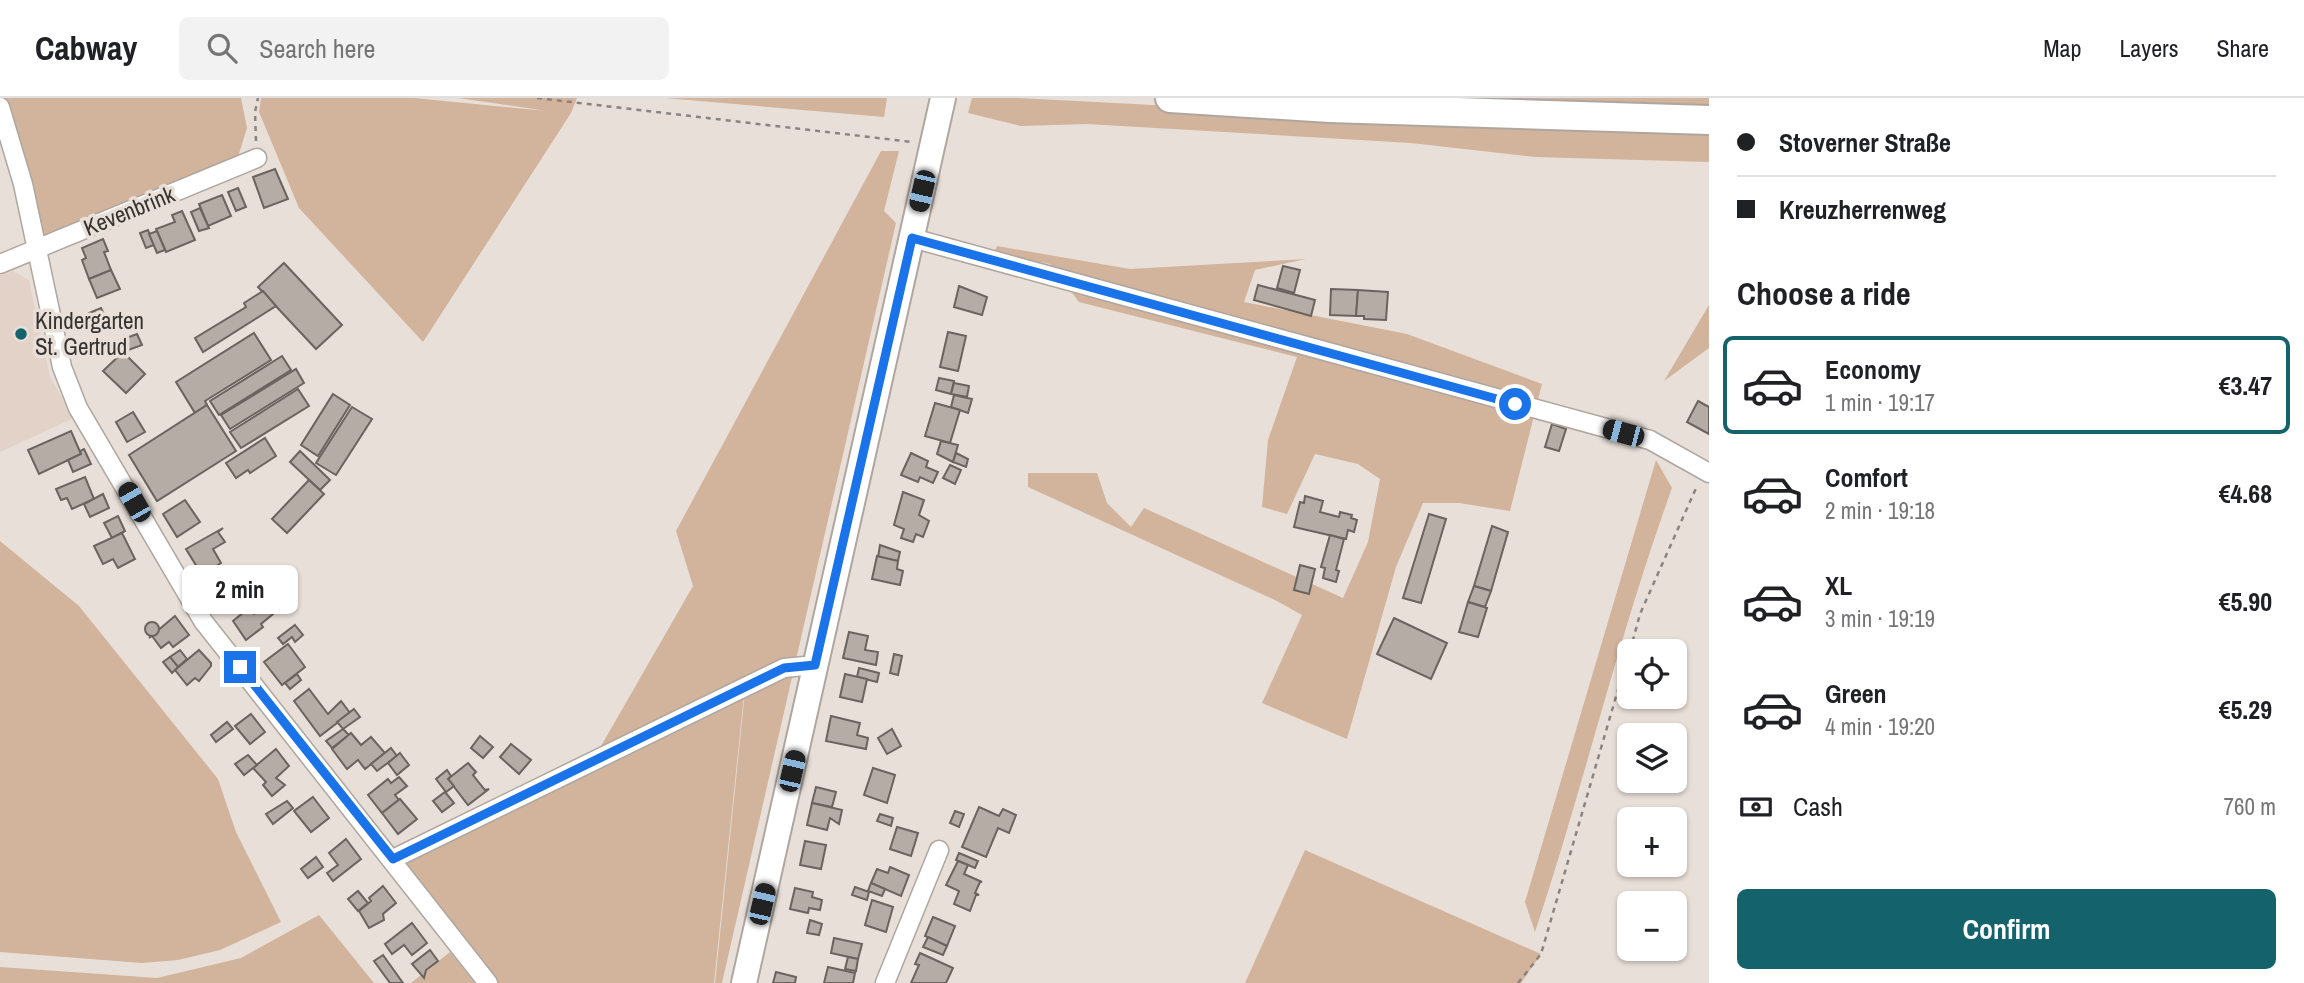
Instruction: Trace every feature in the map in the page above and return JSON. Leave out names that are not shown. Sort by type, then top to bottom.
[{"type":"highway","points":[[1170,98],[1330,108],[1709,120]]},
{"type":"main road","points":[[744,983],[943,98]]},
{"type":"street","points":[[0,107],[23,184],[62,367],[78,408],[203,621],[488,983]]},
{"type":"street","name":"Kevenbrink","points":[[0,264],[257,158]]},
{"type":"street","points":[[912,238],[1650,440],[1706,472]]},
{"type":"street","points":[[393,859],[784,668],[815,665]]},
{"type":"street","points":[[885,983],[939,850]]},
{"type":"path","points":[[257,158],[255,112],[258,98]]},
{"type":"path","points":[[537,98],[914,142]]},
{"type":"path","points":[[1633,639],[1640,614],[1706,472]]},
{"type":"path","points":[[1518,983],[1541,954],[1617,693]]},
{"type":"shaded area","points":[[0,98],[241,98],[247,128],[237,160],[43,242]]},
{"type":"shaded area","points":[[261,98],[414,98],[547,111],[458,98],[577,98],[571,113],[423,342],[299,208],[259,112]]},
{"type":"shaded area","points":[[665,98],[887,98],[884,117]]},
{"type":"shaded area","points":[[972,98],[1019,98],[1518,124],[1709,127],[1709,162],[1536,157],[1411,143],[1087,124],[1021,126],[968,113]]},
{"type":"shaded area","points":[[1514,98],[1709,98],[1709,105],[1592,103]]},
{"type":"shaded area","points":[[881,151],[899,151],[884,211],[896,223],[722,983],[715,983],[746,682],[597,753],[693,586],[676,531]]},
{"type":"shaded area","points":[[997,246],[1130,269],[1306,259],[1255,270],[1244,302],[1407,334],[1542,384],[1510,511],[1459,503],[1423,503],[1396,567],[1347,739],[1262,703],[1302,615],[1275,600],[1028,487],[1028,473],[1097,473],[1107,503],[1131,527],[1144,508],[1343,598],[1368,542],[1380,479],[1358,464],[1315,454],[1287,514],[1262,507],[1268,440],[1297,357],[1079,302],[1050,264],[994,253]]},
{"type":"shaded area","name":"Kindergarten St. Gertrud","points":[[13,271],[29,280],[50,377],[74,418],[0,452],[0,276]]},
{"type":"shaded area","points":[[1709,305],[1709,348],[1664,381]]},
{"type":"shaded area","points":[[1656,460],[1672,488],[1623,639],[1617,639],[1617,660],[1535,932],[1525,902]]},
{"type":"shaded area","points":[[0,541],[79,606],[218,779],[236,832],[281,922],[220,950],[178,960],[142,963],[0,952]]},
{"type":"shaded area","points":[[744,695],[714,983],[497,983],[402,864]]},
{"type":"shaded area","points":[[1305,850],[1541,954],[1521,983],[1245,983]]},
{"type":"shaded area","points":[[319,915],[374,983],[0,983],[0,967],[157,978],[241,958]]},
{"type":"shaded area","points":[[450,952],[475,983],[411,983]]},
{"type":"building","points":[[275,169],[288,199],[264,208],[253,177]]},
{"type":"building","points":[[238,188],[246,207],[236,211],[228,192]]},
{"type":"building","points":[[222,195],[231,216],[208,226],[199,204]]},
{"type":"building","points":[[200,208],[209,228],[199,231],[191,212]]},
{"type":"building","points":[[182,211],[195,240],[166,252],[156,229],[175,222],[172,215]]},
{"type":"building","points":[[148,230],[154,245],[146,248],[140,233]]},
{"type":"building","points":[[157,231],[165,250],[157,253],[149,234]]},
{"type":"building","points":[[103,239],[108,251],[104,252],[111,270],[89,279],[82,260],[86,258],[82,248]]},
{"type":"building","points":[[284,263],[342,325],[316,349],[258,287]]},
{"type":"building","points":[[1283,266],[1300,270],[1294,293],[1277,288]]},
{"type":"building","points":[[111,270],[120,289],[97,298],[89,279]]},
{"type":"building","points":[[1258,285],[1315,300],[1311,316],[1254,300]]},
{"type":"building","points":[[959,286],[987,297],[982,315],[954,307]]},
{"type":"building","points":[[1331,289],[1358,290],[1356,316],[1330,315]]},
{"type":"building","points":[[1358,290],[1388,292],[1386,320],[1356,316]]},
{"type":"building","points":[[263,291],[276,306],[203,352],[195,338],[246,307],[244,303]]},
{"type":"building","points":[[101,308],[108,323],[95,328],[89,313]]},
{"type":"building","points":[[948,332],[966,336],[958,371],[940,367]]},
{"type":"building","points":[[254,333],[271,360],[205,401],[207,405],[195,413],[176,382]]},
{"type":"building","points":[[137,334],[142,345],[123,352],[118,341]]},
{"type":"building","points":[[123,352],[145,374],[126,393],[103,371]]},
{"type":"building","points":[[282,356],[291,370],[219,415],[210,401]]},
{"type":"building","points":[[296,369],[304,383],[230,429],[221,415]]},
{"type":"building","points":[[939,378],[954,381],[951,394],[936,390]]},
{"type":"building","points":[[954,383],[969,386],[967,397],[951,394]]},
{"type":"building","points":[[298,389],[309,406],[241,448],[230,432]]},
{"type":"building","points":[[333,394],[350,405],[318,456],[301,445]]},
{"type":"building","points":[[954,395],[972,399],[968,413],[951,407]]},
{"type":"building","points":[[1698,401],[1709,407],[1709,434],[1687,422]]},
{"type":"building","points":[[935,403],[960,410],[950,443],[925,436]]},
{"type":"building","points":[[207,405],[236,451],[157,501],[129,455]]},
{"type":"building","points":[[352,407],[372,419],[336,475],[316,463]]},
{"type":"building","points":[[133,412],[145,432],[127,442],[116,422]]},
{"type":"building","points":[[1552,424],[1566,429],[1559,451],[1545,447]]},
{"type":"building","points":[[71,431],[81,454],[39,474],[28,450]]},
{"type":"building","points":[[265,438],[276,456],[250,473],[248,470],[236,478],[226,463]]},
{"type":"building","points":[[941,441],[958,445],[953,462],[937,454]]},
{"type":"building","points":[[84,449],[91,464],[73,472],[68,460],[81,454],[80,451]]},
{"type":"building","points":[[300,451],[330,480],[320,490],[290,462]]},
{"type":"building","points":[[911,453],[928,461],[926,467],[938,472],[933,483],[920,477],[918,482],[901,475]]},
{"type":"building","points":[[956,453],[968,459],[966,467],[953,462]]},
{"type":"building","points":[[950,465],[961,470],[955,484],[943,478]]},
{"type":"building","points":[[85,477],[94,499],[72,509],[67,498],[61,500],[56,489]]},
{"type":"building","points":[[309,480],[324,494],[287,533],[272,519]]},
{"type":"building","points":[[903,492],[924,500],[919,515],[929,521],[923,537],[916,534],[913,542],[901,538],[904,529],[894,525]]},
{"type":"building","points":[[103,494],[109,508],[90,517],[84,504]]},
{"type":"building","points":[[1305,496],[1323,501],[1320,512],[1339,517],[1340,512],[1352,515],[1351,518],[1357,520],[1354,532],[1348,530],[1346,539],[1294,527],[1300,502],[1304,503]]},
{"type":"building","points":[[185,500],[200,522],[177,537],[163,514]]},
{"type":"building","points":[[1429,514],[1446,519],[1421,603],[1403,598]]},
{"type":"building","points":[[118,516],[125,531],[112,538],[104,523]]},
{"type":"building","points":[[1492,526],[1508,532],[1491,591],[1474,586]]},
{"type":"building","points":[[223,528],[218,532],[225,542],[213,549],[221,563],[202,575],[186,549]]},
{"type":"building","points":[[122,533],[135,559],[118,568],[113,559],[103,564],[94,546]]},
{"type":"building","points":[[1330,535],[1344,539],[1336,570],[1339,571],[1336,582],[1323,578],[1325,568],[1321,567]]},
{"type":"building","points":[[880,545],[900,552],[898,561],[878,557]]},
{"type":"building","points":[[877,556],[898,561],[897,569],[903,571],[900,585],[872,579]]},
{"type":"building","points":[[219,565],[232,587],[221,598],[205,573]]},
{"type":"building","points":[[1300,565],[1315,569],[1309,594],[1294,590]]},
{"type":"building","points":[[263,575],[274,584],[264,595],[253,585]]},
{"type":"building","points":[[1474,586],[1491,591],[1485,607],[1468,602]]},
{"type":"building","points":[[1468,602],[1487,608],[1478,637],[1459,632]]},
{"type":"building","points":[[266,605],[273,614],[261,624],[263,627],[246,640],[233,621],[249,608],[254,614]]},
{"type":"building","points":[[175,616],[189,635],[173,647],[169,642],[161,648],[152,636],[149,638]]},
{"type":"building","points":[[1394,618],[1447,643],[1431,679],[1377,654]]},
{"type":"building","points":[[152,622],[157,624],[157,634],[152,636],[147,634],[145,629],[147,624]]},
{"type":"building","points":[[295,625],[303,635],[295,642],[292,637],[283,644],[278,638]]},
{"type":"building","points":[[849,632],[868,636],[865,650],[878,652],[876,665],[843,658]]},
{"type":"building","points":[[288,644],[305,667],[282,685],[264,662]]},
{"type":"building","points":[[180,650],[187,659],[178,667],[170,657]]},
{"type":"building","points":[[199,650],[211,666],[199,681],[195,678],[187,685],[175,670]]},
{"type":"building","points":[[894,654],[902,656],[898,675],[890,673]]},
{"type":"building","points":[[170,657],[178,667],[172,673],[163,662]]},
{"type":"building","points":[[859,668],[879,673],[877,682],[857,677]]},
{"type":"building","points":[[297,674],[301,680],[290,689],[285,683]]},
{"type":"building","points":[[845,674],[867,679],[862,702],[840,697]]},
{"type":"building","points":[[309,689],[328,714],[341,701],[350,713],[320,736],[294,701]]},
{"type":"building","points":[[354,709],[360,717],[343,729],[337,722]]},
{"type":"building","points":[[251,714],[265,732],[250,744],[235,726]]},
{"type":"building","points":[[831,716],[860,723],[857,735],[868,738],[866,749],[826,741]]},
{"type":"building","points":[[227,722],[233,729],[216,742],[211,735]]},
{"type":"building","points":[[343,729],[349,735],[332,748],[326,741]]},
{"type":"building","points":[[892,729],[901,746],[887,754],[878,738]]},
{"type":"building","points":[[351,733],[361,745],[371,737],[385,753],[365,769],[358,760],[347,769],[332,749]]},
{"type":"building","points":[[480,736],[493,747],[483,758],[471,748]]},
{"type":"building","points":[[511,744],[531,760],[519,774],[500,757]]},
{"type":"building","points":[[391,748],[397,756],[377,771],[371,764]]},
{"type":"building","points":[[276,749],[289,766],[276,778],[285,785],[272,796],[263,785],[266,782],[253,768]]},
{"type":"building","points":[[400,753],[409,765],[397,775],[388,763]]},
{"type":"building","points":[[248,755],[257,765],[244,775],[235,764]]},
{"type":"building","points":[[468,763],[476,772],[473,775],[485,790],[489,789],[468,805],[448,779]]},
{"type":"building","points":[[873,768],[895,775],[887,803],[864,795]]},
{"type":"building","points":[[447,770],[451,776],[448,779],[454,786],[446,792],[436,779]]},
{"type":"building","points":[[399,777],[407,786],[395,795],[399,800],[382,813],[368,795],[388,779],[391,783]]},
{"type":"building","points":[[816,787],[836,792],[832,807],[812,803]]},
{"type":"building","points":[[445,792],[454,803],[442,812],[433,801]]},
{"type":"building","points":[[313,797],[329,818],[311,832],[294,811]]},
{"type":"building","points":[[400,799],[417,819],[398,834],[382,813]]},
{"type":"building","points":[[287,801],[293,808],[273,824],[266,814]]},
{"type":"building","points":[[812,803],[842,810],[839,824],[830,818],[827,830],[807,825]]},
{"type":"building","points":[[979,807],[999,816],[1003,809],[1016,815],[1009,833],[998,828],[986,857],[962,847]]},
{"type":"building","points":[[955,811],[964,814],[959,827],[950,823]]},
{"type":"building","points":[[880,814],[893,818],[891,826],[877,821]]},
{"type":"building","points":[[897,827],[918,833],[911,856],[890,849]]},
{"type":"building","points":[[346,839],[361,859],[333,881],[327,873],[338,865],[329,853]]},
{"type":"building","points":[[805,841],[826,845],[821,869],[800,865]]},
{"type":"building","points":[[959,853],[978,861],[975,868],[956,860]]},
{"type":"building","points":[[316,857],[323,867],[308,878],[301,869]]},
{"type":"building","points":[[958,861],[968,865],[964,874],[982,882],[975,893],[979,895],[976,895],[970,911],[954,904],[959,891],[946,885]]},
{"type":"building","points":[[890,867],[909,875],[901,896],[871,883],[877,869],[888,873]]},
{"type":"building","points":[[871,883],[885,889],[882,896],[868,891]]},
{"type":"building","points":[[383,886],[396,903],[383,914],[384,920],[369,928],[359,911]]},
{"type":"building","points":[[855,887],[869,892],[867,900],[852,895]]},
{"type":"building","points":[[795,888],[813,892],[812,897],[822,900],[820,910],[809,908],[808,913],[790,909]]},
{"type":"building","points":[[358,891],[368,903],[358,911],[348,899]]},
{"type":"building","points":[[872,900],[893,907],[886,932],[865,925]]},
{"type":"building","points":[[933,917],[955,926],[947,946],[925,936]]},
{"type":"building","points":[[810,920],[822,924],[819,935],[807,933]]},
{"type":"building","points":[[412,923],[427,943],[412,955],[404,945],[392,954],[385,944]]},
{"type":"building","points":[[928,937],[947,946],[943,955],[923,947]]},
{"type":"building","points":[[834,938],[862,944],[858,959],[831,953]]},
{"type":"building","points":[[430,950],[438,961],[426,970],[424,978],[412,964]]},
{"type":"building","points":[[920,953],[953,968],[946,983],[911,983],[919,965],[915,964]]},
{"type":"building","points":[[383,955],[403,983],[390,983],[374,961]]},
{"type":"building","points":[[848,957],[858,959],[856,971],[845,969]]},
{"type":"building","points":[[828,967],[855,973],[853,983],[824,983]]},
{"type":"building","points":[[776,972],[796,977],[795,983],[773,983]]},
{"type":"place","name":"Kindergarten St. Gertrud","points":[[21,334]]},
{"type":"route","points":[[240,667],[393,859],[784,668],[815,665],[912,238],[1515,404]]}]
